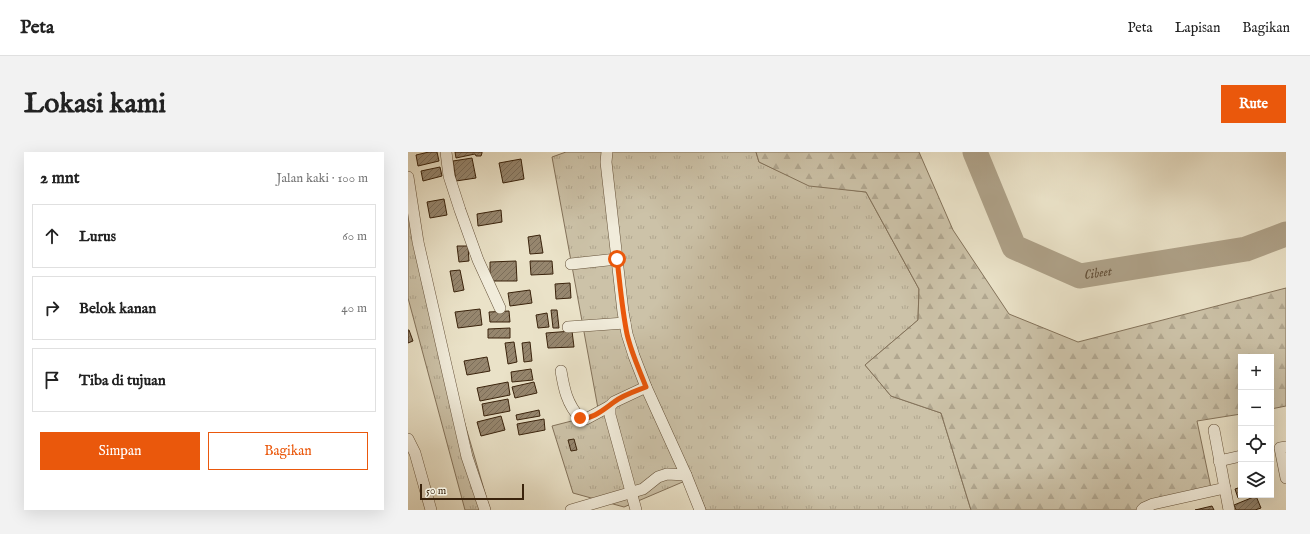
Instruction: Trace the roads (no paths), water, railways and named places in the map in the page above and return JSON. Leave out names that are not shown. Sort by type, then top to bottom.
[{"type":"street","points":[[446,152],[449,176],[463,217],[478,260],[500,308]]},
{"type":"street","points":[[607,152],[606,162],[625,323],[634,356],[646,387],[686,475],[700,510]]},
{"type":"street","points":[[408,177],[418,242],[466,456],[485,510]]},
{"type":"street","points":[[571,264],[617,259]]},
{"type":"street","points":[[568,327],[625,323]]},
{"type":"street","points":[[560,371],[564,391],[572,410],[580,418],[586,419],[610,406],[614,402],[646,387]]},
{"type":"street","points":[[610,406],[610,415],[636,510]]},
{"type":"street","points":[[1214,430],[1229,510]]},
{"type":"street","points":[[408,439],[415,453],[431,510]]},
{"type":"street","points":[[1279,448],[1286,478]]},
{"type":"street","points":[[1219,461],[1238,457]]},
{"type":"street","points":[[571,510],[643,489],[658,477],[668,474],[686,475]]},
{"type":"street","points":[[1142,510],[1153,504],[1225,488]]},
{"type":"waterway","name":"Cibeet","points":[[975,152],[1014,247],[1080,276],[1246,249],[1286,234]]}]
